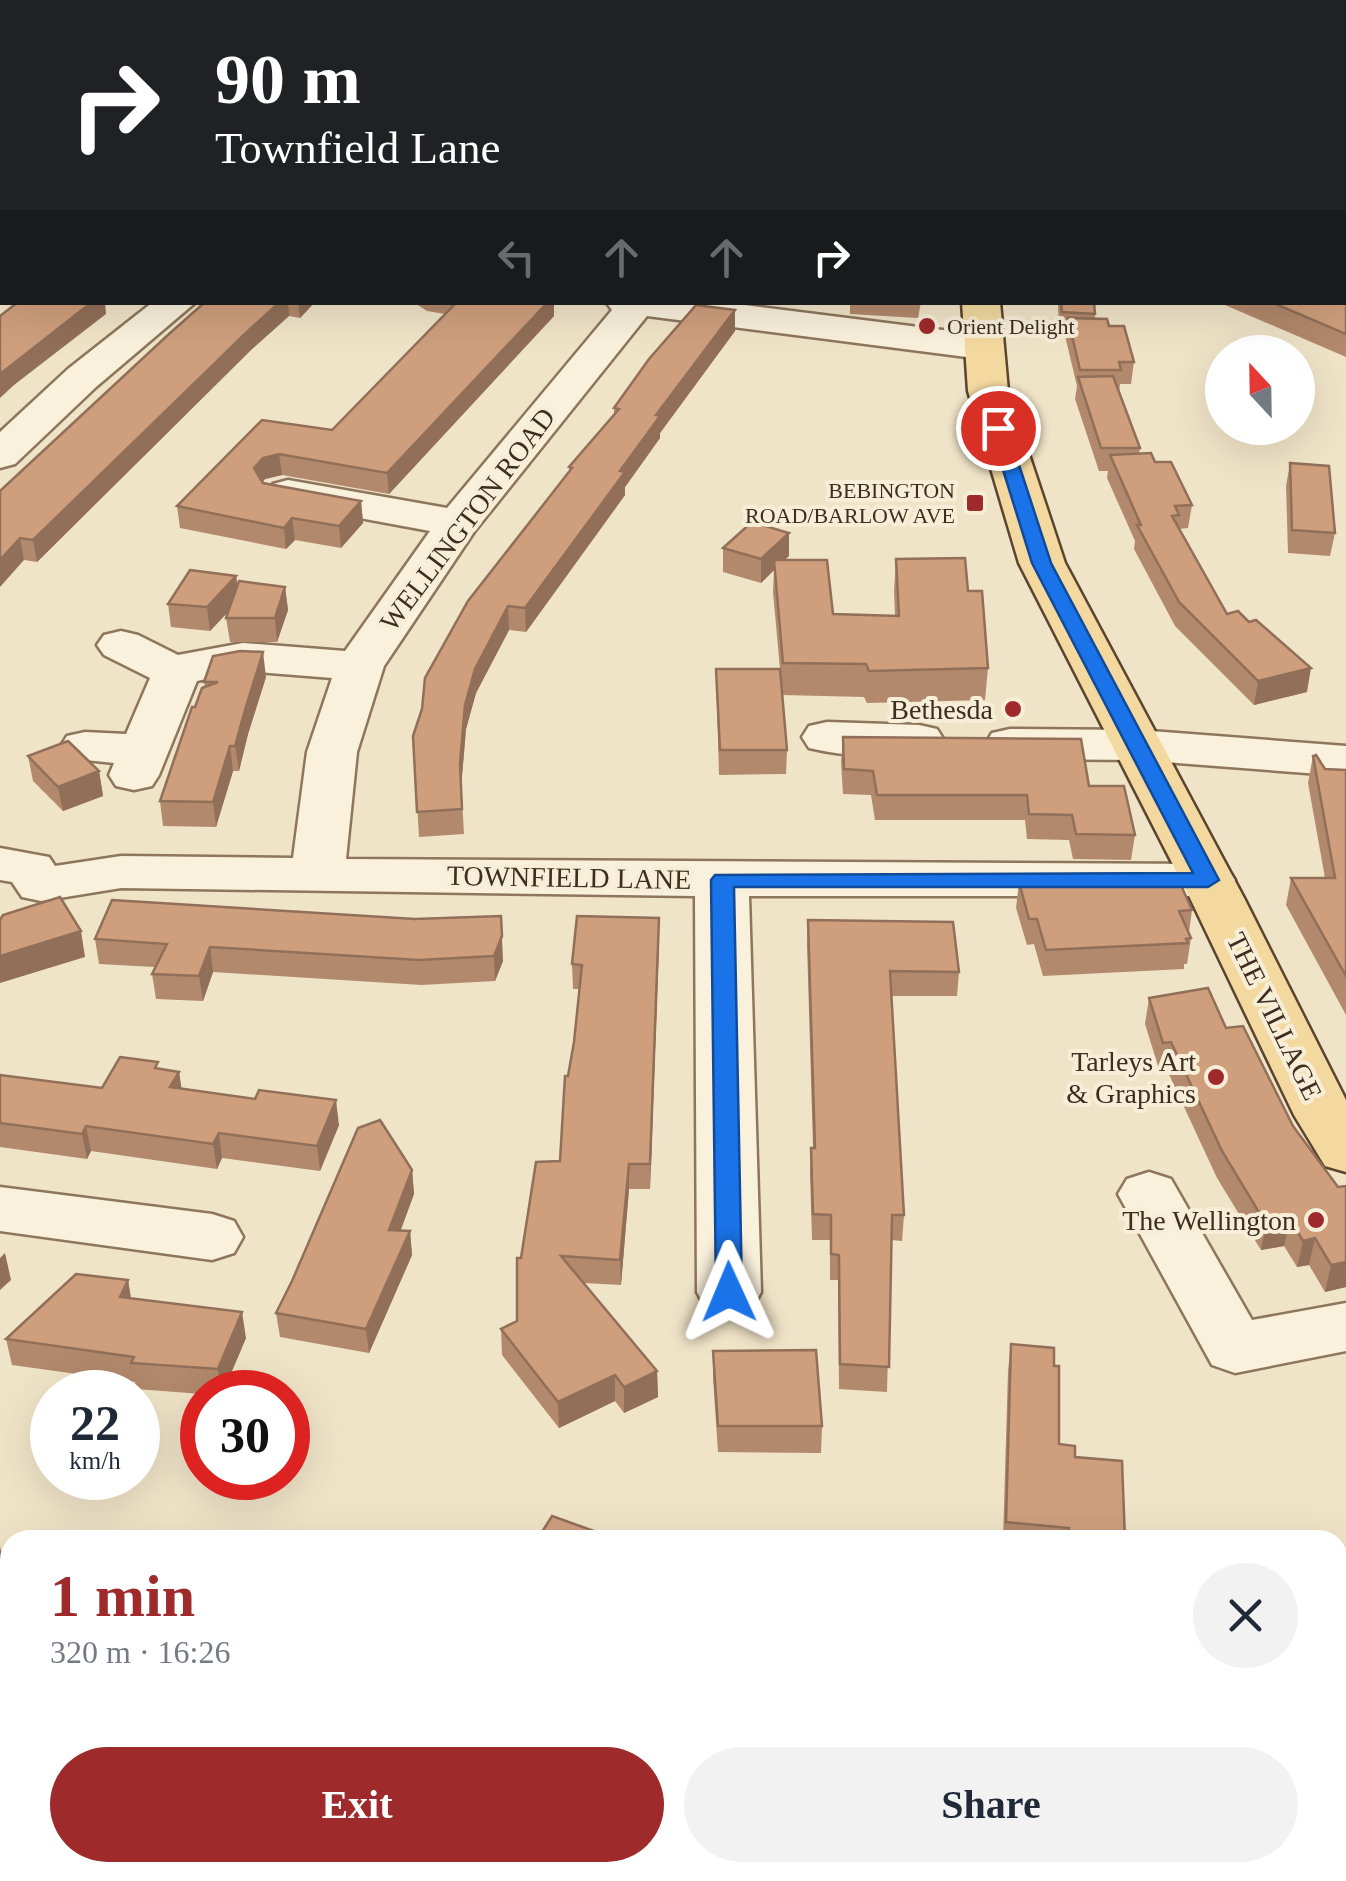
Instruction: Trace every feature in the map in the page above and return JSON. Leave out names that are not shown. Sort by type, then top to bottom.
[{"type":"main road","name":"THE VILLAGE","points":[[981,325],[988,391],[1042,563],[1208,880],[1324,1115],[1346,1151]]},
{"type":"street","points":[[0,455],[82,378],[173,305]]},
{"type":"street","name":"WELLINGTON ROAD","points":[[318,873],[332,752],[360,666],[385,624],[458,523],[628,305]]},
{"type":"street","points":[[663,305],[981,325]]},
{"type":"street","points":[[316,488],[458,523]]},
{"type":"street","points":[[121,645],[176,672]]},
{"type":"street","points":[[85,747],[139,763],[176,672],[191,664],[237,657],[360,666]]},
{"type":"street","points":[[827,736],[1138,745],[1346,761]]},
{"type":"street","name":"TOWNFIELD LANE","points":[[14,881],[121,872],[722,880],[1208,880]]},
{"type":"street","points":[[722,880],[729,1292]]},
{"type":"street","points":[[1149,1194],[1235,1348],[1346,1327]]},
{"type":"street","points":[[0,1209],[217,1238]]},
{"type":"building","points":[[14,305],[88,305],[0,374],[0,316]]},
{"type":"building","points":[[202,305],[277,305],[33,540],[20,538],[0,560],[0,491]]},
{"type":"building","points":[[454,305],[545,305],[387,473],[279,454],[263,458],[254,468],[263,483],[361,501],[339,526],[292,518],[284,528],[177,506],[262,420],[332,430]]},
{"type":"building","points":[[696,305],[735,310],[656,415],[660,416],[620,471],[625,472],[525,608],[508,606],[475,669],[465,705],[460,764],[462,809],[417,812],[413,736],[422,709],[425,678],[468,601],[572,468],[569,467],[619,409],[614,408],[649,359]]},
{"type":"building","points":[[1061,305],[1094,305],[1095,314],[1062,312]]},
{"type":"building","points":[[1278,305],[1346,305],[1346,334]]},
{"type":"building","points":[[1068,318],[1107,319],[1109,326],[1124,326],[1134,362],[1119,362],[1121,370],[1080,370]]},
{"type":"building","points":[[1113,376],[1140,448],[1101,448],[1078,377]]},
{"type":"building","points":[[1151,453],[1155,462],[1171,462],[1192,505],[1175,506],[1179,515],[1172,516],[1227,614],[1238,611],[1249,622],[1256,620],[1311,668],[1258,681],[1179,602],[1137,525],[1141,525],[1110,455]]},
{"type":"building","points":[[1290,463],[1329,466],[1335,533],[1292,530]]},
{"type":"building","points":[[752,522],[789,533],[761,559],[723,548]]},
{"type":"building","points":[[965,558],[968,591],[982,591],[988,668],[869,671],[866,664],[783,663],[774,560],[827,560],[833,614],[899,616],[896,559]]},
{"type":"building","points":[[190,570],[236,576],[207,607],[168,604]]},
{"type":"building","points":[[239,581],[285,587],[275,618],[226,618]]},
{"type":"building","points":[[263,652],[235,746],[230,746],[213,802],[160,801],[192,707],[202,688],[218,682],[204,682],[213,656]]},
{"type":"building","points":[[716,669],[780,669],[787,750],[720,750]]},
{"type":"building","points":[[843,737],[1081,739],[1089,786],[1124,786],[1135,835],[1076,834],[1072,815],[1029,814],[1027,795],[877,795],[873,771],[844,769]]},
{"type":"building","points":[[68,741],[99,771],[58,787],[28,756]]},
{"type":"building","points":[[1313,756],[1325,769],[1346,770],[1346,976],[1291,878],[1335,878]]},
{"type":"building","points":[[1085,874],[1176,874],[1192,910],[1179,911],[1191,938],[1186,939],[1188,943],[1046,950],[1037,919],[1029,919],[1019,882],[1086,880]]},
{"type":"building","points":[[60,897],[81,931],[0,956],[3,915]]},
{"type":"building","points":[[112,900],[415,919],[501,916],[502,936],[494,956],[419,960],[210,947],[199,976],[152,974],[167,944],[95,939]]},
{"type":"building","points":[[577,916],[659,918],[650,1164],[629,1164],[620,1260],[561,1256],[657,1371],[624,1387],[615,1375],[558,1402],[501,1329],[517,1321],[517,1258],[521,1258],[536,1162],[560,1161],[565,1076],[574,1042],[582,965],[572,964]]},
{"type":"building","points":[[808,920],[953,922],[959,972],[890,971],[904,1215],[892,1215],[889,1367],[840,1364],[839,1255],[831,1254],[831,1215],[813,1214],[811,1148],[815,1148]]},
{"type":"building","points":[[1208,988],[1226,1028],[1243,1026],[1293,1126],[1338,1187],[1346,1186],[1346,1262],[1331,1265],[1315,1238],[1303,1241],[1290,1219],[1266,1224],[1222,1151],[1171,1042],[1163,1043],[1149,998]]},
{"type":"building","points":[[120,1057],[158,1062],[155,1068],[179,1072],[170,1087],[255,1099],[259,1090],[336,1100],[317,1146],[219,1133],[213,1144],[86,1126],[82,1134],[0,1123],[0,1075],[102,1088]]},
{"type":"building","points":[[380,1120],[412,1170],[389,1230],[410,1231],[366,1329],[276,1313],[358,1128]]},
{"type":"building","points":[[76,1274],[128,1280],[120,1297],[242,1312],[218,1369],[131,1363],[134,1357],[6,1339]]},
{"type":"building","points":[[1011,1344],[1054,1348],[1054,1366],[1059,1366],[1059,1444],[1075,1446],[1075,1457],[1122,1461],[1125,1530],[1069,1530],[1006,1522]]},
{"type":"building","points":[[816,1350],[822,1426],[718,1426],[713,1351]]},
{"type":"building","points":[[552,1516],[591,1530],[543,1530]]},
{"type":"place","name":"Orient Delight","points":[[927,326]]},
{"type":"place","name":"BEBINGTON ROAD/BARLOW AVE","points":[[975,503]]},
{"type":"place","name":"Bethesda","points":[[1013,709]]},
{"type":"place","name":"Tarleys Art & Graphics","points":[[1216,1077]]},
{"type":"place","name":"The Wellington","points":[[1316,1220]]},
{"type":"route","points":[[729,1292],[722,880],[1208,880],[1042,563],[998,428]]}]
